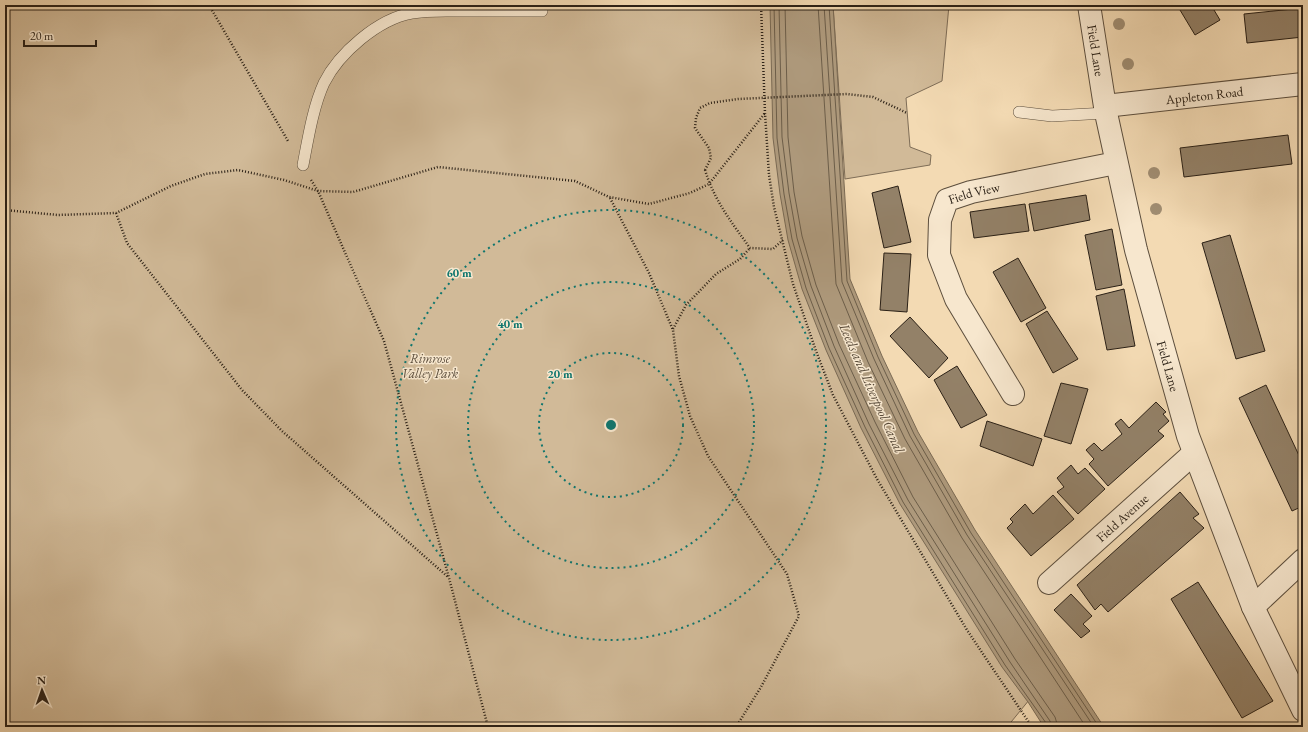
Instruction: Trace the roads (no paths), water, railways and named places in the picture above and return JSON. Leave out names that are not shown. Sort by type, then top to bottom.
[{"type":"street","name":"Field Lane","points":[[1089,5],[1116,164],[1136,250],[1194,453],[1253,607],[1303,710]]},
{"type":"street","name":"Appleton Road","points":[[1106,110],[1303,84]]},
{"type":"street","name":"Field View","points":[[1013,394],[956,299],[939,255],[940,220],[947,200],[972,192],[1116,164]]},
{"type":"street","name":"Field Avenue","points":[[1049,583],[1194,453]]},
{"type":"street","points":[[1253,607],[1303,560]]},
{"type":"lane","points":[[303,165],[312,120],[324,83],[340,60],[355,44],[372,30],[411,13],[437,11],[542,11],[542,5]]},
{"type":"lane","points":[[1019,112],[1052,116],[1106,110]]},
{"type":"water","name":"Leeds and Liverpool Canal","points":[[770,5],[833,5],[850,279],[882,356],[918,432],[975,530],[1104,727],[1044,727],[1028,702],[1002,667],[900,504],[861,428],[826,350],[802,289],[788,240],[780,194],[773,138]]},
{"type":"park label","name":"Rimrose Valley Park","points":[[430,366]]}]
